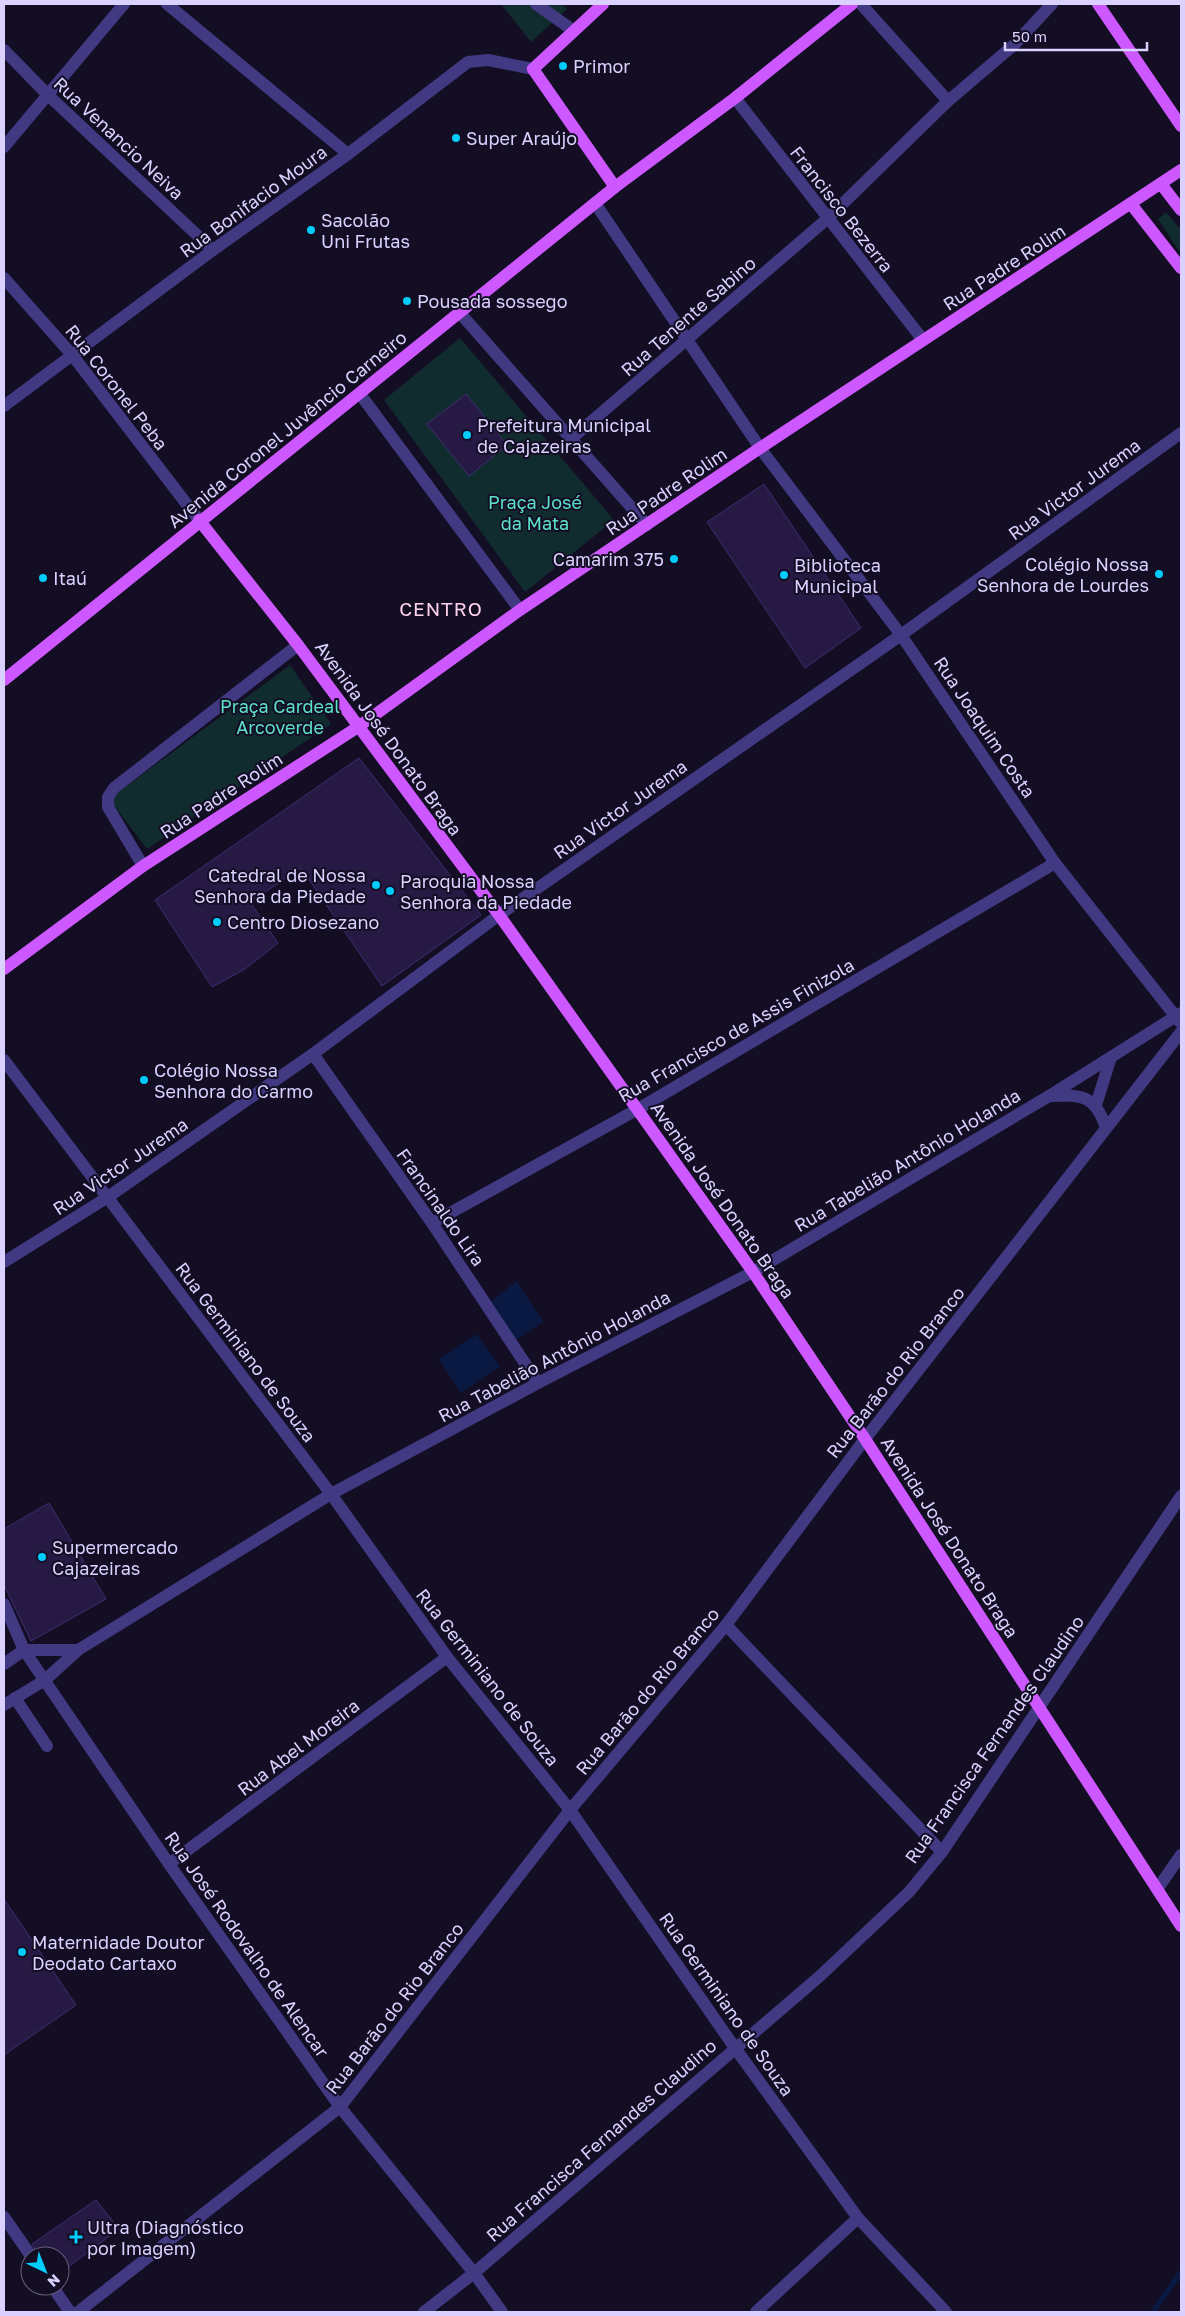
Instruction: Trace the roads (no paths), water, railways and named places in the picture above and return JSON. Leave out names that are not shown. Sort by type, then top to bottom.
[{"type":"main road","points":[[603,4],[533,69],[615,187]]},
{"type":"main road","name":"Avenida Coronel Juvêncio Carneiro","points":[[4,680],[199,520],[360,394],[615,187],[735,98],[852,4]]},
{"type":"main road","points":[[1098,4],[1181,126]]},
{"type":"main road","name":"Rua Padre Rolim","points":[[4,969],[143,866],[358,727],[520,610],[760,448],[1181,170]]},
{"type":"main road","points":[[1161,184],[1181,210]]},
{"type":"main road","points":[[1131,204],[1181,268]]},
{"type":"main road","name":"Avenida José Donato Braga","points":[[199,520],[298,645],[499,915],[753,1272],[865,1438],[1181,1926]]},
{"type":"street","points":[[4,147],[124,4]]},
{"type":"street","points":[[167,4],[348,154]]},
{"type":"street","points":[[536,4],[574,31]]},
{"type":"street","points":[[861,4],[948,101]]},
{"type":"street","name":"Rua Tenente Sabino","points":[[571,439],[827,219],[948,101],[1015,44],[1052,4]]},
{"type":"street","name":"Rua Venancio Neiva","points":[[4,50],[48,95],[213,250]]},
{"type":"street","name":"Rua Bonifacio Moura","points":[[4,406],[213,250],[348,154],[468,62],[488,60],[533,69]]},
{"type":"street","name":"Francisco Bezerra","points":[[735,98],[827,219],[923,340]]},
{"type":"street","name":"Rua Joaquim Costa","points":[[595,203],[760,448],[902,635],[1056,863],[1179,1018]]},
{"type":"street","name":"Rua Coronel Peba","points":[[4,278],[73,356],[199,520]]},
{"type":"street","points":[[459,312],[647,524]]},
{"type":"street","points":[[360,394],[520,610]]},
{"type":"street","name":"Rua Victor Jurema","points":[[4,1262],[108,1197],[312,1054],[499,915],[902,635],[1181,434]]},
{"type":"street","points":[[143,866],[108,807],[108,797],[111,792],[298,645]]},
{"type":"street","name":"Rua Francisco de Assis Finizola","points":[[432,1223],[638,1109],[1056,863]]},
{"type":"street","name":"Rua Tabelião Antônio Holanda","points":[[9,1702],[45,1680],[78,1650],[331,1494],[538,1383],[753,1272],[1049,1096],[1110,1057],[1179,1018]]},
{"type":"street","name":"Rua Barāo do Rio Branco","points":[[78,2312],[340,2107],[570,1810],[726,1625],[865,1438],[1181,1032]]},
{"type":"street","name":"Francinaldo Lira","points":[[312,1054],[432,1223],[538,1383]]},
{"type":"street","points":[[1106,1128],[1096,1106],[1110,1057]]},
{"type":"street","name":"Rua Germiniano de Souza","points":[[4,1060],[331,1494],[447,1657],[570,1810],[735,2048],[858,2218],[946,2312]]},
{"type":"street","name":"Rua Tabelião Antônio Holanda","points":[[1049,1096],[1072,1096],[1089,1100],[1096,1106]]},
{"type":"street","name":"Rua Francisca Fernandes Claudino","points":[[424,2312],[474,2273],[834,1964],[909,1892],[942,1852],[1181,1496]]},
{"type":"street","name":"Rua José Rodovalho de Alencar","points":[[4,1604],[24,1650],[169,1864],[340,2107],[474,2273],[502,2312]]},
{"type":"street","points":[[726,1625],[942,1852]]},
{"type":"street","points":[[4,1664],[24,1650],[78,1650]]},
{"type":"street","name":"Rua Abel Moreira","points":[[169,1864],[447,1657]]},
{"type":"street","points":[[9,1702],[47,1746]]},
{"type":"street","points":[[1158,1888],[1181,1855]]},
{"type":"street","points":[[4,2218],[24,2246]]},
{"type":"street","points":[[756,2312],[858,2218]]},
{"type":"street","points":[[59,2296],[70,2312]]},
{"type":"water","points":[[517,1281],[543,1322],[516,1340],[491,1301]]},
{"type":"water","points":[[476,1334],[500,1366],[461,1393],[439,1359]]},
{"type":"waterway","points":[[1153,2312],[1181,2272]]},
{"type":"place","name":"Primor","points":[[563,66]]},
{"type":"place","name":"Super Araújo","points":[[456,138]]},
{"type":"place","name":"Sacolão Uni Frutas","points":[[311,230]]},
{"type":"place","name":"Pousada sossego","points":[[407,301]]},
{"type":"place","name":"Prefeitura Municipal de Cajazeiras","points":[[467,435]]},
{"type":"place","name":"Camarim 375","points":[[674,559]]},
{"type":"place","name":"Colégio Nossa Senhora de Lourdes","points":[[1159,574]]},
{"type":"place","name":"Biblioteca Municipal","points":[[784,575]]},
{"type":"place","name":"Itaú","points":[[43,578]]},
{"type":"place","name":"Catedral de Nossa Senhora da Piedade","points":[[376,885]]},
{"type":"place","name":"Paroquia Nossa Senhora da Piedade","points":[[390,891]]},
{"type":"place","name":"Centro Diosezano","points":[[217,922]]},
{"type":"place","name":"Colégio Nossa Senhora do Carmo","points":[[144,1080]]},
{"type":"place","name":"Supermercado Cajazeiras","points":[[42,1557]]},
{"type":"place","name":"Maternidade Doutor Deodato Cartaxo","points":[[22,1952]]},
{"type":"place","name":"Ultra (Diagnóstico por Imagem)","points":[[76,2237]]},
{"type":"district","name":"CENTRO","points":[[441,608]]},
{"type":"park label","name":"Praça José da Mata","points":[[535,512]]},
{"type":"park label","name":"Praça Cardeal Arcoverde","points":[[280,716]]}]
